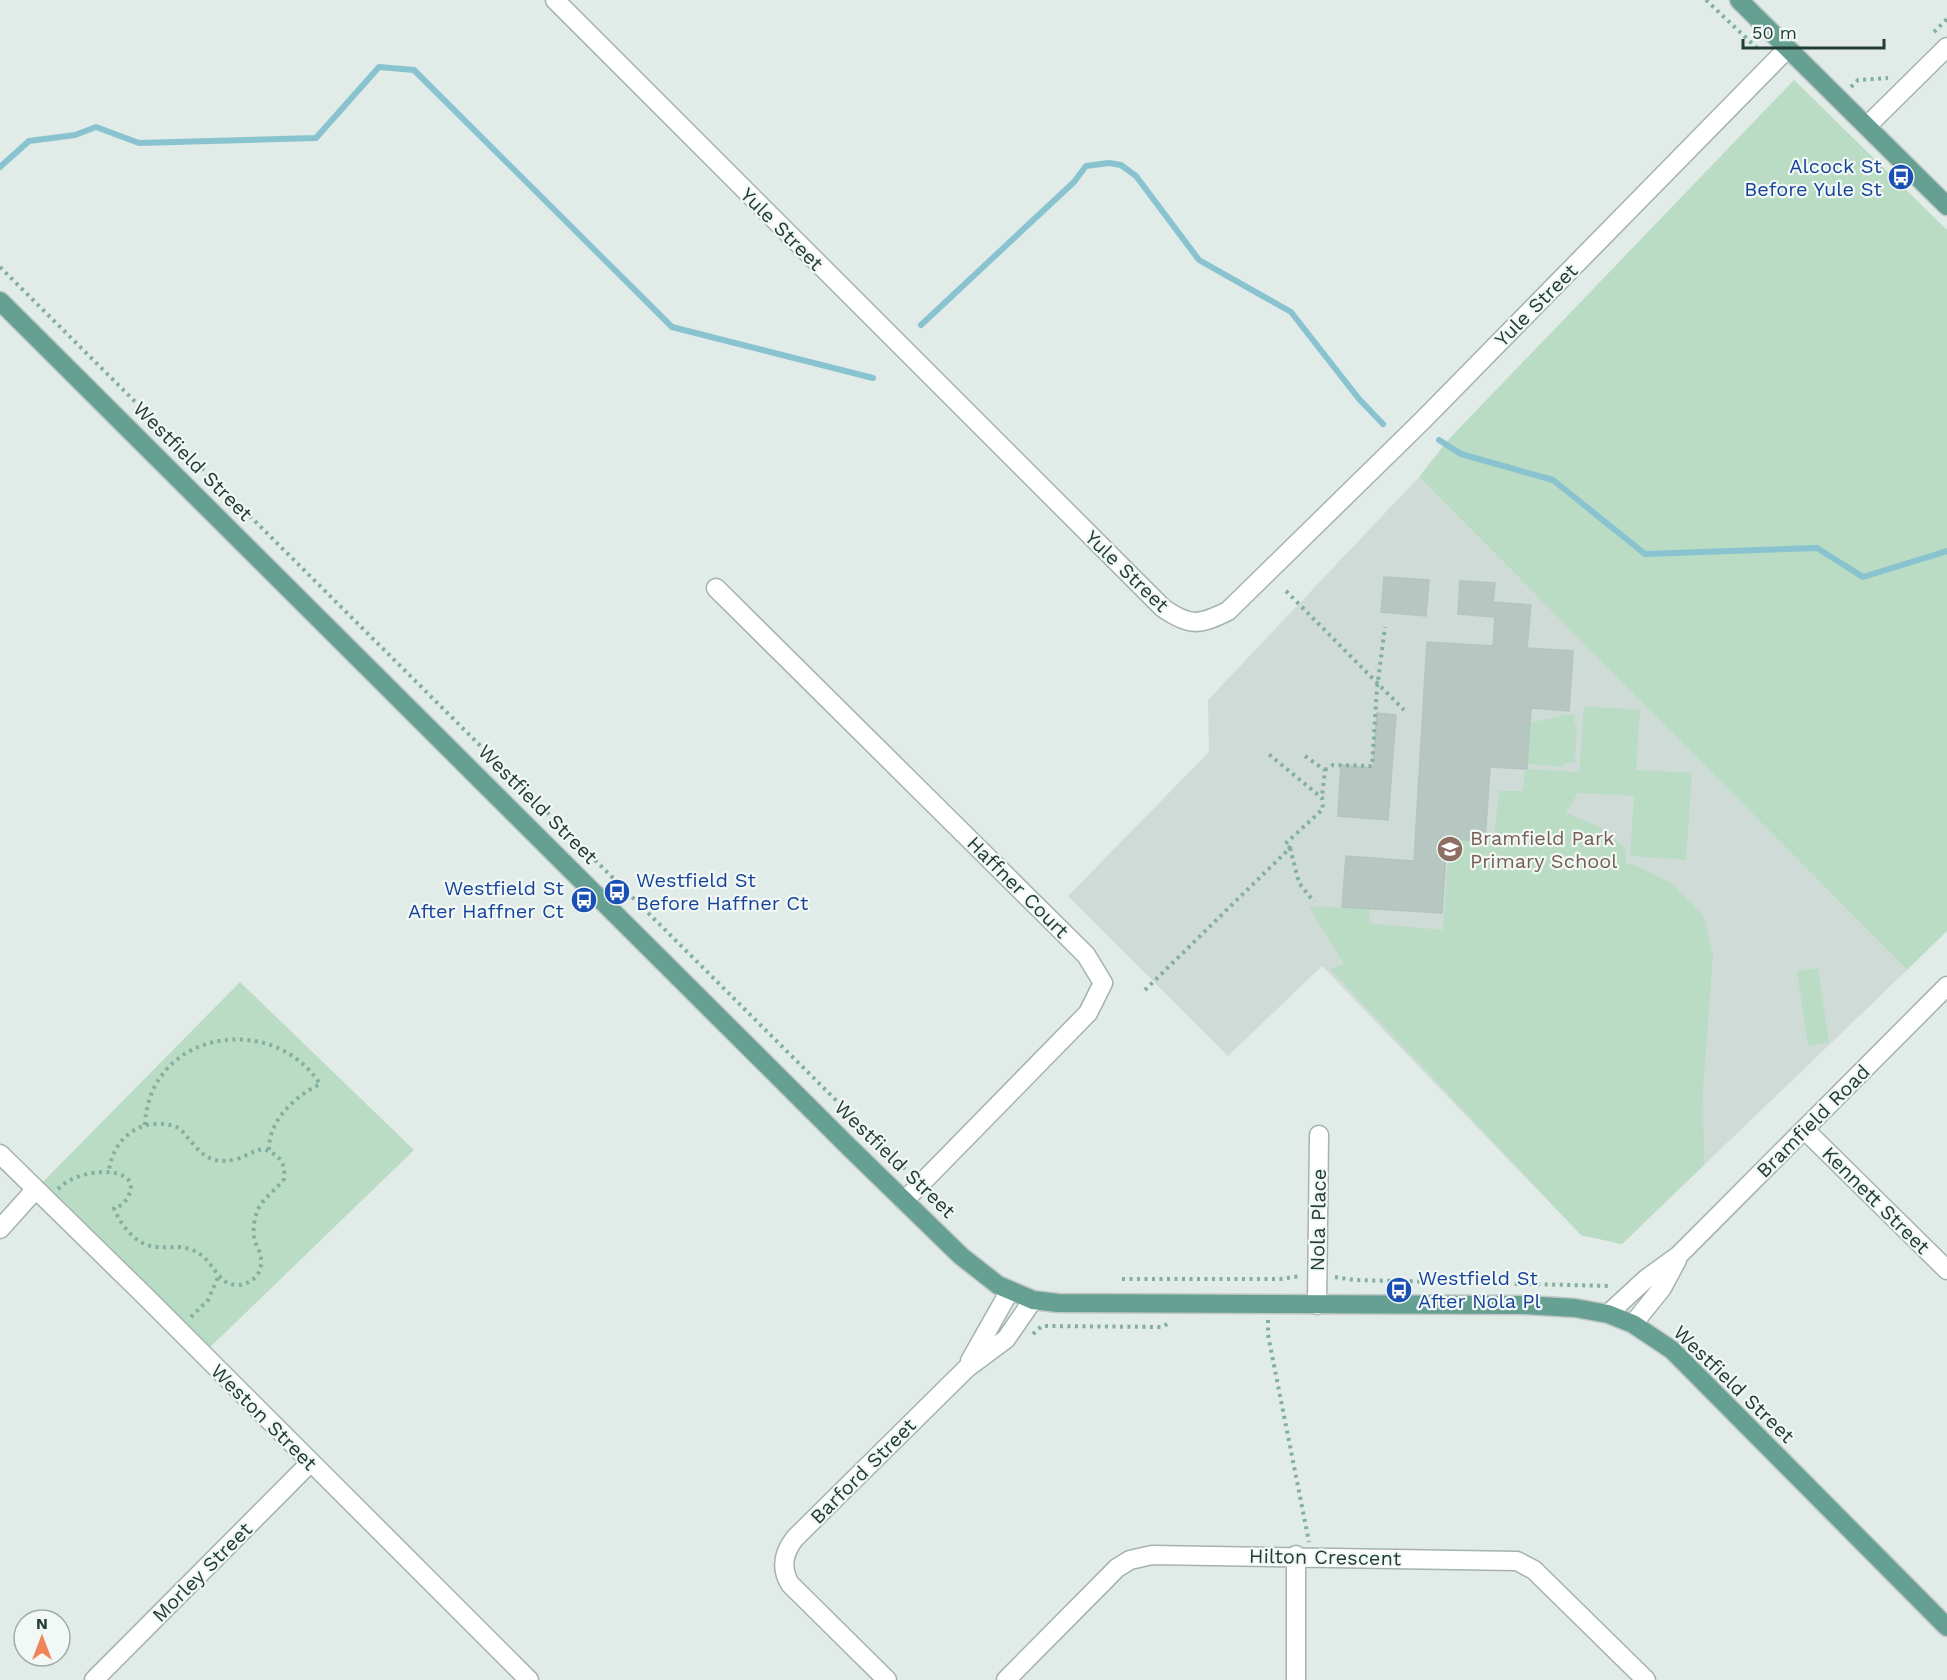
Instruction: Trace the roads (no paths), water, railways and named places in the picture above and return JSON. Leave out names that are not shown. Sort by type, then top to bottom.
[{"type":"main road","points":[[1738,0],[1947,206]]},
{"type":"main road","name":"Westfield Street","points":[[0,301],[904,1201],[961,1256],[1009,1292],[1033,1300],[1058,1303],[1525,1305],[1608,1314],[1633,1324],[1672,1350],[1947,1627]]},
{"type":"street","name":"Yule Street","points":[[555,0],[1163,608],[1181,621],[1205,623],[1228,611],[1423,420],[1787,49]]},
{"type":"street","points":[[1866,126],[1947,47]]},
{"type":"street","name":"Haffner Court","points":[[716,588],[1086,955],[1103,983],[1088,1013],[904,1201]]},
{"type":"street","name":"Bramfield Road","points":[[1608,1314],[1646,1280],[1679,1255],[1947,986]]},
{"type":"street","name":"Kennett Street","points":[[1804,1129],[1947,1270]]},
{"type":"street","name":"Nola Place","points":[[1317,1305],[1319,1135]]},
{"type":"street","name":"Weston Street","points":[[0,1154],[529,1680]]},
{"type":"street","points":[[0,1229],[35,1190]]},
{"type":"street","name":"Bramfield Road","points":[[1633,1324],[1662,1288],[1679,1255]]},
{"type":"street","name":"Barford Street","points":[[967,1368],[1009,1292]]},
{"type":"street","name":"Barford Street","points":[[887,1680],[790,1584],[784,1561],[791,1543],[967,1368],[1006,1339],[1033,1300]]},
{"type":"street","name":"Morley Street","points":[[94,1680],[310,1463]]},
{"type":"street","points":[[1296,1680],[1303,1550]]},
{"type":"street","name":"Hilton Crescent","points":[[1006,1680],[1123,1563],[1152,1555],[1303,1550],[1517,1561],[1534,1570],[1646,1680]]},
{"type":"waterway","points":[[0,167],[29,141],[75,135],[96,127],[139,143],[316,138],[379,67],[414,70],[672,327],[873,378]]},
{"type":"waterway","points":[[921,325],[1074,182],[1086,166],[1109,163],[1121,165],[1136,176],[1199,260],[1291,312],[1359,399],[1383,424]]},
{"type":"waterway","points":[[1439,440],[1461,454],[1553,480],[1645,554],[1817,548],[1863,577],[1947,551]]},
{"type":"place","name":"Alcock St Before Yule St","points":[[1901,177]]},
{"type":"place","name":"Bramfield Park Primary School","points":[[1450,849]]},
{"type":"place","name":"Westfield St Before Haffner Ct","points":[[617,892]]},
{"type":"place","name":"Westfield St After Haffner Ct","points":[[584,900]]},
{"type":"place","name":"Westfield St After Nola Pl","points":[[1399,1290]]}]
